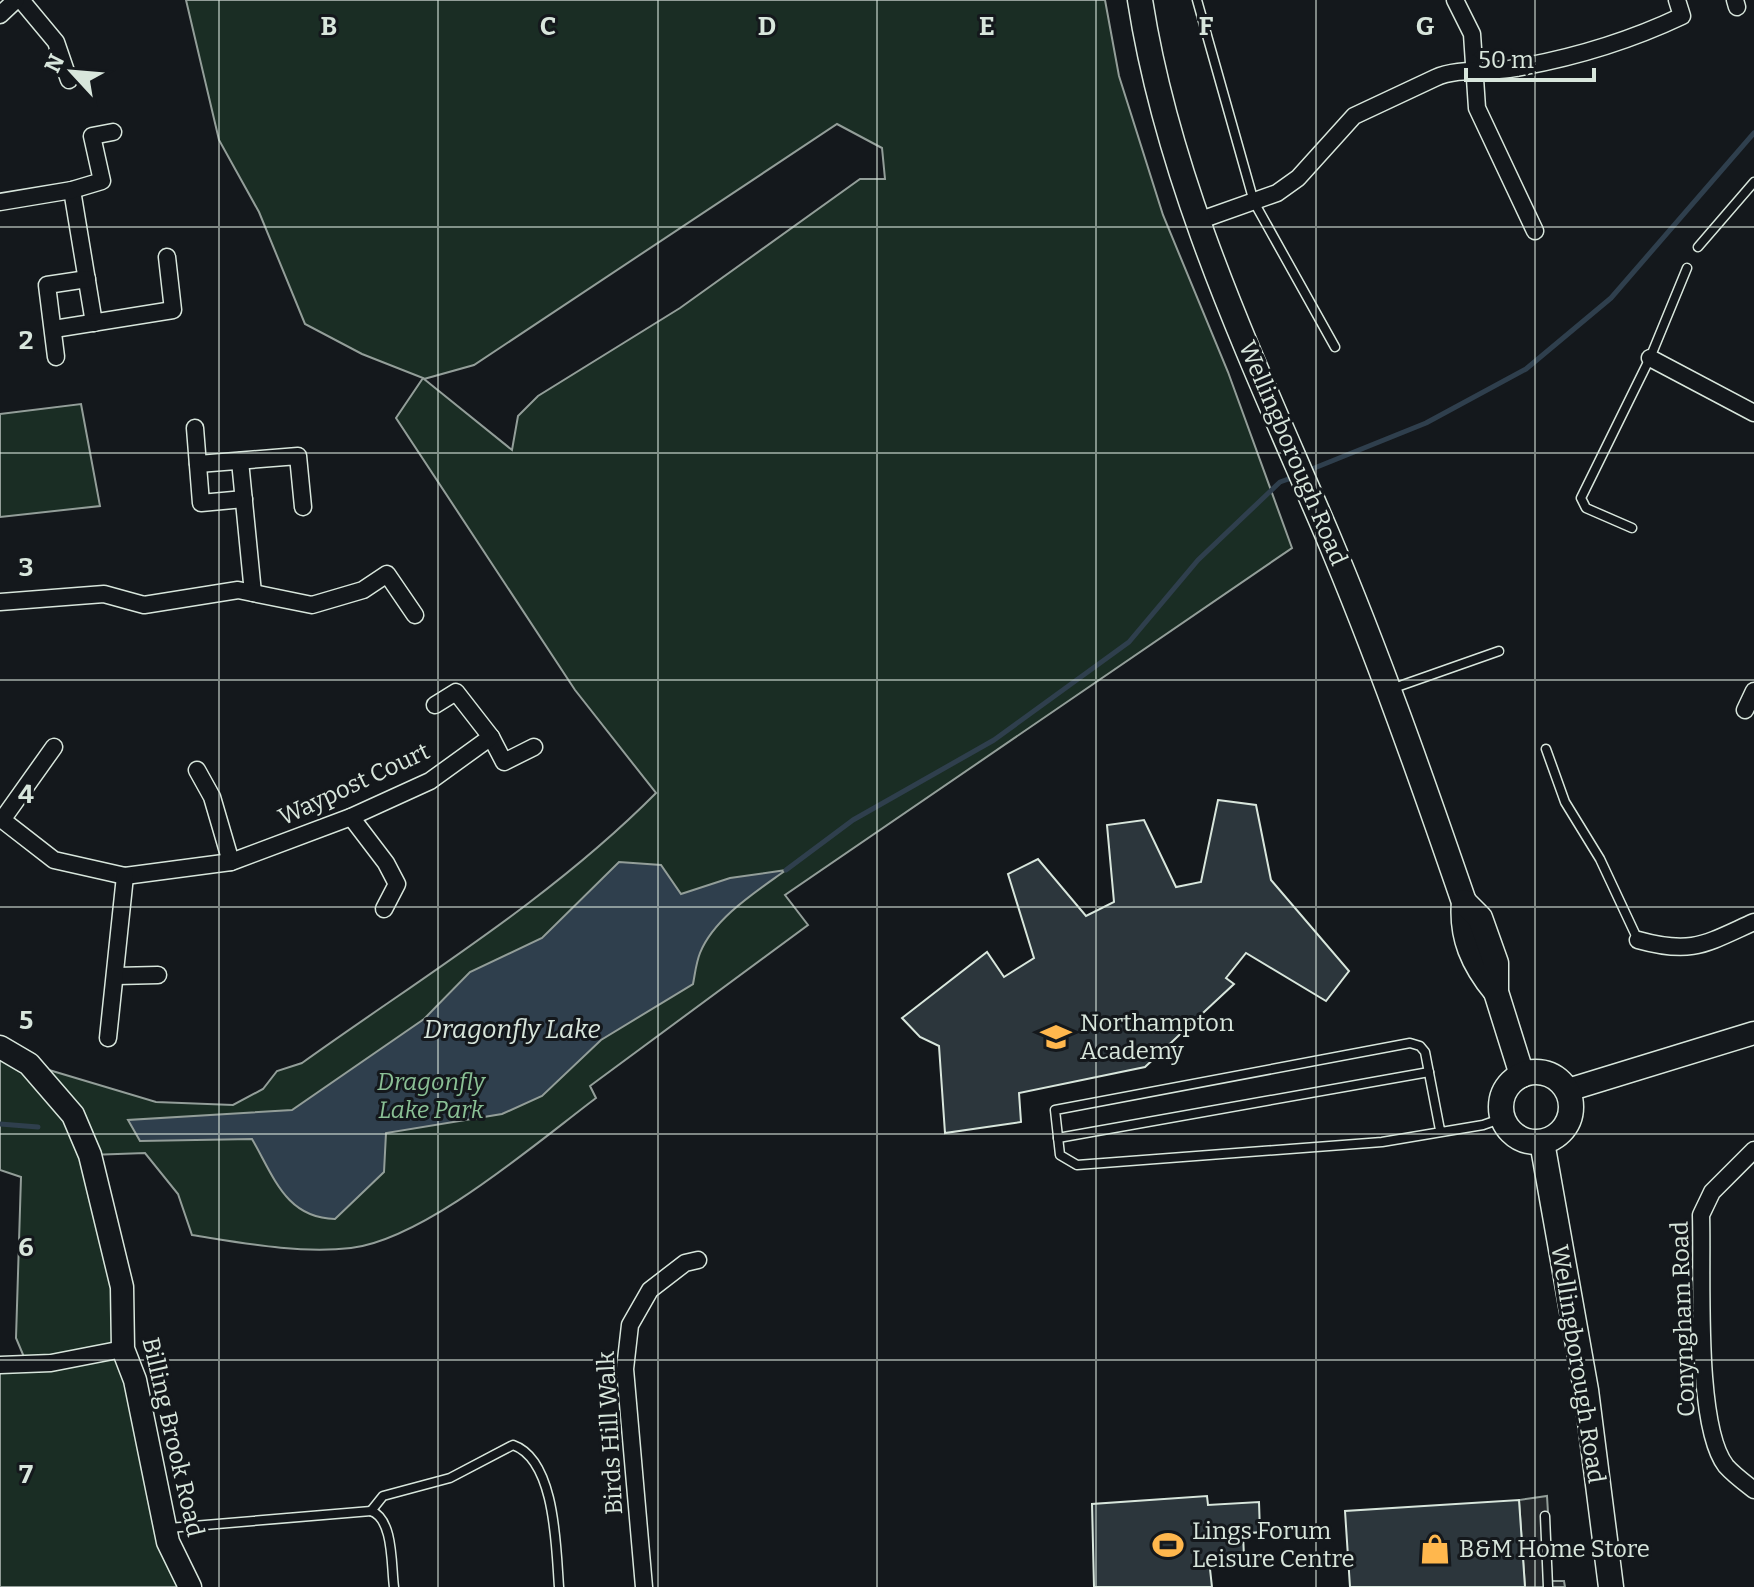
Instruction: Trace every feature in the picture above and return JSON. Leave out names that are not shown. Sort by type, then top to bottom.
[{"type":"main road","name":"Wellingborough Road","points":[[1140,0],[1150,65],[1169,138],[1198,221],[1391,689],[1464,902],[1482,924],[1496,963],[1496,992],[1522,1075]]},
{"type":"main road","points":[[1548,1073],[1568,1090],[1571,1101],[1568,1123],[1553,1139],[1542,1142],[1518,1137],[1503,1118],[1502,1097],[1513,1080],[1522,1075],[1548,1073]]},
{"type":"main road","name":"Wellingborough Road","points":[[1542,1142],[1586,1390],[1611,1587]]},
{"type":"street","points":[[0,15],[18,0],[56,42],[69,80]]},
{"type":"street","points":[[1455,0],[1472,34],[1477,108],[1535,231]]},
{"type":"street","points":[[1198,221],[1254,202],[1298,178],[1354,116],[1445,73],[1474,73],[1626,42],[1682,16],[1677,0]]},
{"type":"street","points":[[0,202],[72,190],[102,181],[92,136],[113,132]]},
{"type":"street","points":[[72,190],[94,323]]},
{"type":"street","points":[[54,329],[173,310],[167,257]]},
{"type":"street","points":[[56,357],[47,285],[87,279]]},
{"type":"street","points":[[1650,358],[1753,410]]},
{"type":"street","points":[[195,428],[201,503],[244,499]]},
{"type":"street","points":[[198,464],[298,456],[303,507]]},
{"type":"street","points":[[240,461],[253,593]]},
{"type":"street","points":[[0,602],[104,594],[144,605],[238,590],[312,605],[363,590],[387,574],[415,615]]},
{"type":"street","points":[[1745,710],[1754,691]]},
{"type":"street","name":"Waypost Court","points":[[435,705],[456,692],[491,737],[504,762],[534,747]]},
{"type":"street","name":"Waypost Court","points":[[125,876],[231,862],[351,817],[430,781],[491,737]]},
{"type":"street","points":[[54,747],[1,819],[54,860],[125,876],[108,1038]]},
{"type":"street","points":[[197,770],[212,797],[231,862]]},
{"type":"street","points":[[351,817],[386,863],[397,884],[384,909]]},
{"type":"street","points":[[1638,940],[1681,950],[1754,922]]},
{"type":"street","points":[[116,976],[158,975]]},
{"type":"street","points":[[1568,1090],[1754,1033]]},
{"type":"street","name":"Billing Brook Road","points":[[0,1047],[29,1064],[73,1115],[90,1155],[122,1287],[123,1349],[135,1380],[166,1529],[190,1587]]},
{"type":"street","name":"Conyngham Road","points":[[1754,1150],[1712,1192],[1701,1215],[1706,1390],[1711,1428],[1725,1464],[1754,1490]]},
{"type":"street","name":"Birds Hill Walk","points":[[644,1587],[625,1369],[630,1325],[650,1290],[685,1263],[698,1260]]},
{"type":"street","points":[[0,1365],[51,1363],[123,1349]]},
{"type":"lane","points":[[1197,0],[1254,202],[1335,347]]},
{"type":"lane","points":[[1698,247],[1754,182]]},
{"type":"lane","points":[[1632,528],[1586,508],[1581,498],[1650,358],[1687,268]]},
{"type":"lane","points":[[1391,689],[1499,651]]},
{"type":"lane","points":[[1546,749],[1565,802],[1600,859],[1638,940]]},
{"type":"lane","points":[[1440,1130],[1425,1052],[1420,1046],[1410,1043],[1055,1110],[1060,1155],[1077,1165],[1382,1142],[1483,1125],[1503,1118]]},
{"type":"lane","points":[[1058,1138],[1429,1072]]},
{"type":"lane","points":[[371,1511],[383,1496],[450,1478],[513,1445],[523,1448],[540,1474],[551,1503],[559,1587]]},
{"type":"lane","points":[[166,1529],[371,1511],[379,1514],[385,1525],[394,1587]]},
{"type":"lane","points":[[1545,1516],[1548,1587]]},
{"type":"green space","name":"Dragonfly Lake Park","points":[[186,0],[1105,0],[1119,76],[1163,215],[1228,372],[1292,548],[785,895],[808,925],[590,1086],[596,1098],[542,1140],[478,1187],[412,1227],[380,1241],[351,1248],[311,1250],[192,1235],[178,1194],[145,1153],[90,1155],[123,1349],[190,1587],[0,1587],[0,1365],[27,1364],[16,1338],[21,1177],[0,1170],[0,1047],[29,1064],[156,1102],[233,1105],[263,1089],[277,1071],[302,1063],[485,936],[573,868],[656,793],[575,690],[396,418],[423,378],[362,354],[305,324],[259,212],[219,140]],"holes":[[[837,124],[882,148],[885,179],[860,179],[680,308],[538,396],[518,416],[512,450],[424,379],[474,365]]]},
{"type":"green space","points":[[81,404],[100,506],[0,517],[0,414]]},
{"type":"shaded area","points":[[1547,1496],[1552,1581],[1564,1581],[1565,1587],[1525,1587],[1519,1500]]},
{"type":"water","name":"Dragonfly Lake","points":[[619,862],[661,865],[681,894],[730,878],[786,870],[737,906],[715,928],[700,953],[693,984],[601,1040],[542,1096],[502,1114],[386,1133],[384,1172],[335,1219],[318,1217],[293,1203],[275,1181],[252,1139],[140,1141],[128,1120],[292,1110],[424,1019],[470,972],[542,938]]},
{"type":"building","points":[[1218,800],[1256,805],[1271,880],[1349,971],[1326,1001],[1246,953],[1226,978],[1234,984],[1145,1067],[1019,1093],[1021,1122],[945,1133],[939,1046],[920,1037],[902,1018],[987,952],[1004,977],[1034,958],[1008,874],[1038,859],[1086,916],[1114,902],[1107,825],[1144,820],[1176,887],[1201,882]]},
{"type":"building","name":"Lings Forum Leisure Centre","points":[[1207,1496],[1208,1505],[1259,1502],[1260,1532],[1243,1534],[1244,1557],[1209,1560],[1212,1587],[1094,1587],[1092,1504]]},
{"type":"building","name":"B&M Home Store","points":[[1519,1500],[1525,1587],[1350,1587],[1345,1511]]},
{"type":"waterway","points":[[1307,471],[1426,423],[1526,369],[1611,298],[1754,133]]},
{"type":"waterway","points":[[786,870],[853,820],[994,740],[1129,642],[1198,560],[1280,482],[1294,477]]},
{"type":"waterway","points":[[0,1124],[38,1127]]},
{"type":"place","name":"Northampton Academy","points":[[1056,1037]]},
{"type":"place","name":"Lings Forum Leisure Centre","points":[[1168,1545]]},
{"type":"place","name":"B&M Home Store","points":[[1435,1549]]}]
